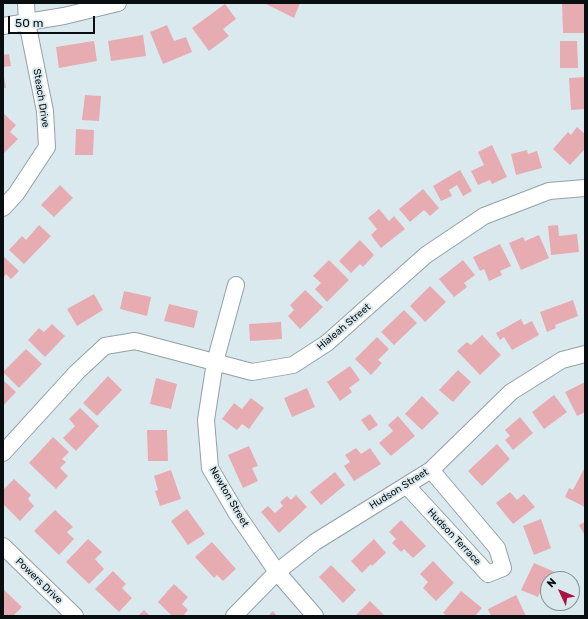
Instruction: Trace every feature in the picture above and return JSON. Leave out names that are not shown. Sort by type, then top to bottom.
[{"type":"street","name":"Steach Drive","points":[[3,208],[16,194],[47,147],[45,111],[27,22],[26,3]]},
{"type":"street","points":[[3,26],[27,22],[63,9],[118,3]]},
{"type":"street","name":"Hialeah Street","points":[[3,453],[77,372],[105,346],[135,341],[252,372],[293,365],[327,343],[426,255],[484,216],[549,191],[585,188]]},
{"type":"street","name":"Newton Street","points":[[236,285],[215,362],[206,420],[210,468],[237,514],[277,572],[315,616]]},
{"type":"street","name":"Hudson Street","points":[[234,616],[277,572],[315,542],[431,470],[510,392],[562,360],[585,354]]},
{"type":"street","name":"Hudson Terrace","points":[[407,486],[488,574],[503,568],[497,548],[431,470]]},
{"type":"street","name":"Powers Drive","points":[[3,546],[75,616]]},
{"type":"building","points":[[264,3],[300,3],[294,18]]},
{"type":"building","points":[[562,3],[584,3],[584,33],[563,33]]},
{"type":"building","points":[[225,4],[236,19],[223,29],[229,36],[209,51],[192,28]]},
{"type":"building","points":[[167,25],[174,41],[186,37],[192,52],[163,64],[150,32]]},
{"type":"building","points":[[143,35],[146,56],[111,61],[108,41]]},
{"type":"building","points":[[94,41],[97,61],[59,68],[56,47]]},
{"type":"building","points":[[560,41],[577,41],[578,68],[560,68]]},
{"type":"building","points":[[9,54],[11,66],[3,67],[3,55]]},
{"type":"building","points":[[3,72],[6,88],[3,88]]},
{"type":"building","points":[[585,77],[585,109],[571,110],[569,78]]},
{"type":"building","points":[[85,95],[101,96],[99,121],[82,120]]},
{"type":"building","points":[[3,113],[16,125],[10,132],[18,139],[4,153]]},
{"type":"building","points":[[577,127],[585,134],[585,149],[570,165],[553,149],[568,132],[571,135]]},
{"type":"building","points":[[76,129],[94,130],[93,155],[75,155]]},
{"type":"building","points":[[492,145],[507,177],[492,184],[490,180],[478,185],[471,171],[484,165],[478,152]]},
{"type":"building","points":[[527,150],[528,154],[537,151],[542,168],[516,175],[511,154]]},
{"type":"building","points":[[460,170],[472,191],[463,196],[457,185],[449,190],[452,196],[441,201],[433,186]]},
{"type":"building","points":[[60,185],[73,198],[54,217],[41,205]]},
{"type":"building","points":[[423,189],[439,208],[430,216],[424,210],[410,222],[399,209]]},
{"type":"building","points":[[379,209],[389,221],[394,216],[405,229],[381,248],[371,235],[377,229],[368,218]]},
{"type":"building","points":[[39,225],[51,236],[24,264],[9,250],[22,236],[26,240]]},
{"type":"building","points":[[558,225],[559,236],[577,234],[579,252],[551,255],[548,226]]},
{"type":"building","points":[[539,235],[549,258],[521,270],[509,243],[523,237],[525,241]]},
{"type":"building","points":[[360,240],[374,255],[363,267],[360,264],[351,273],[339,261]]},
{"type":"building","points":[[500,244],[511,266],[500,271],[502,275],[489,281],[484,269],[480,271],[473,257]]},
{"type":"building","points":[[3,256],[19,271],[11,279],[6,274],[3,278]]},
{"type":"building","points":[[329,260],[349,280],[327,302],[315,289],[321,283],[313,276]]},
{"type":"building","points":[[463,260],[475,275],[464,283],[467,287],[454,297],[439,279]]},
{"type":"building","points":[[430,286],[446,302],[425,322],[410,306]]},
{"type":"building","points":[[305,290],[323,307],[300,329],[288,316],[294,310],[290,305]]},
{"type":"building","points":[[124,291],[151,297],[147,316],[120,309]]},
{"type":"building","points":[[94,294],[103,310],[77,326],[67,309]]},
{"type":"building","points":[[573,300],[578,316],[555,325],[556,328],[547,332],[540,312]]},
{"type":"building","points":[[169,304],[198,311],[194,328],[164,321]]},
{"type":"building","points":[[404,310],[417,323],[394,345],[381,332]]},
{"type":"building","points":[[521,319],[524,325],[532,321],[539,335],[512,350],[504,337],[500,340],[496,333]]},
{"type":"building","points":[[281,322],[282,339],[250,341],[249,324]]},
{"type":"building","points":[[52,324],[65,336],[45,357],[28,340],[39,328],[44,332]]},
{"type":"building","points":[[482,335],[501,355],[480,375],[457,351],[467,342],[471,345]]},
{"type":"building","points":[[377,337],[389,349],[378,360],[382,363],[371,375],[355,359]]},
{"type":"building","points":[[26,349],[42,364],[19,388],[3,372]]},
{"type":"building","points":[[350,366],[360,380],[349,388],[352,392],[340,401],[327,382]]},
{"type":"building","points":[[458,370],[471,382],[453,402],[439,390]]},
{"type":"building","points":[[108,376],[122,390],[97,416],[83,403]]},
{"type":"building","points":[[156,378],[177,384],[171,409],[150,404]]},
{"type":"building","points":[[3,380],[16,392],[3,406]]},
{"type":"building","points":[[585,382],[585,412],[577,416],[565,392]]},
{"type":"building","points":[[307,388],[315,407],[292,417],[284,398]]},
{"type":"building","points":[[554,395],[567,412],[544,429],[532,412]]},
{"type":"building","points":[[422,396],[439,413],[422,430],[405,414]]},
{"type":"building","points":[[251,398],[264,408],[249,429],[242,424],[237,430],[222,419],[234,403],[242,409]]},
{"type":"building","points":[[80,408],[99,426],[76,451],[63,438],[75,426],[69,419]]},
{"type":"building","points":[[370,414],[378,425],[369,431],[361,420]]},
{"type":"building","points":[[398,416],[415,436],[391,456],[379,443],[393,431],[388,425]]},
{"type":"building","points":[[520,417],[533,433],[513,450],[505,440],[510,436],[505,430]]},
{"type":"building","points":[[147,430],[167,430],[168,461],[148,461]]},
{"type":"building","points":[[53,437],[69,452],[62,459],[66,462],[60,468],[68,476],[56,489],[29,463]]},
{"type":"building","points":[[497,444],[510,459],[482,486],[468,471]]},
{"type":"building","points":[[249,446],[258,466],[252,468],[258,481],[243,488],[228,455]]},
{"type":"building","points":[[356,448],[361,454],[370,448],[381,464],[354,481],[344,466],[350,462],[345,455]]},
{"type":"building","points":[[585,467],[585,507],[565,497],[569,488],[573,490]]},
{"type":"building","points":[[171,470],[181,499],[160,506],[155,491],[158,490],[154,476]]},
{"type":"building","points":[[335,472],[345,485],[321,505],[310,492]]},
{"type":"building","points":[[14,479],[31,495],[28,499],[34,506],[20,521],[3,504],[3,490]]},
{"type":"building","points":[[510,492],[517,500],[524,494],[535,507],[513,524],[496,503]]},
{"type":"building","points":[[296,495],[307,507],[279,533],[261,512],[268,506],[275,513],[283,506],[280,502],[287,496],[291,500]]},
{"type":"building","points":[[187,509],[205,534],[188,545],[171,521]]},
{"type":"building","points":[[55,510],[73,527],[67,532],[74,539],[59,555],[34,531]]},
{"type":"building","points":[[541,519],[551,548],[534,555],[523,526]]},
{"type":"building","points":[[401,520],[426,546],[413,558],[404,549],[401,552],[392,543],[396,539],[389,532]]},
{"type":"building","points":[[585,522],[585,533],[584,534],[579,525]]},
{"type":"building","points":[[88,539],[102,552],[95,559],[104,569],[89,584],[66,562]]},
{"type":"building","points":[[374,539],[386,553],[362,573],[351,561]]},
{"type":"building","points":[[212,542],[236,569],[223,581],[217,575],[214,578],[195,557]]},
{"type":"building","points":[[433,561],[454,583],[436,601],[423,588],[428,582],[420,574]]},
{"type":"building","points":[[534,563],[552,571],[540,571],[540,593],[538,597],[521,590]]},
{"type":"building","points":[[331,565],[356,590],[343,603],[319,577]]},
{"type":"building","points":[[113,571],[126,584],[122,588],[132,598],[119,612],[95,589]]},
{"type":"building","points":[[174,584],[188,597],[182,604],[188,610],[183,616],[172,616],[158,602]]},
{"type":"building","points":[[3,589],[22,607],[13,616],[3,616]]},
{"type":"building","points":[[461,591],[482,608],[475,616],[447,616],[443,613]]},
{"type":"building","points":[[516,595],[526,616],[491,616],[488,609]]},
{"type":"building","points":[[370,601],[385,616],[355,616]]},
{"type":"building","points":[[144,610],[150,616],[138,616]]},
{"type":"building","points":[[273,611],[277,616],[268,616]]}]
